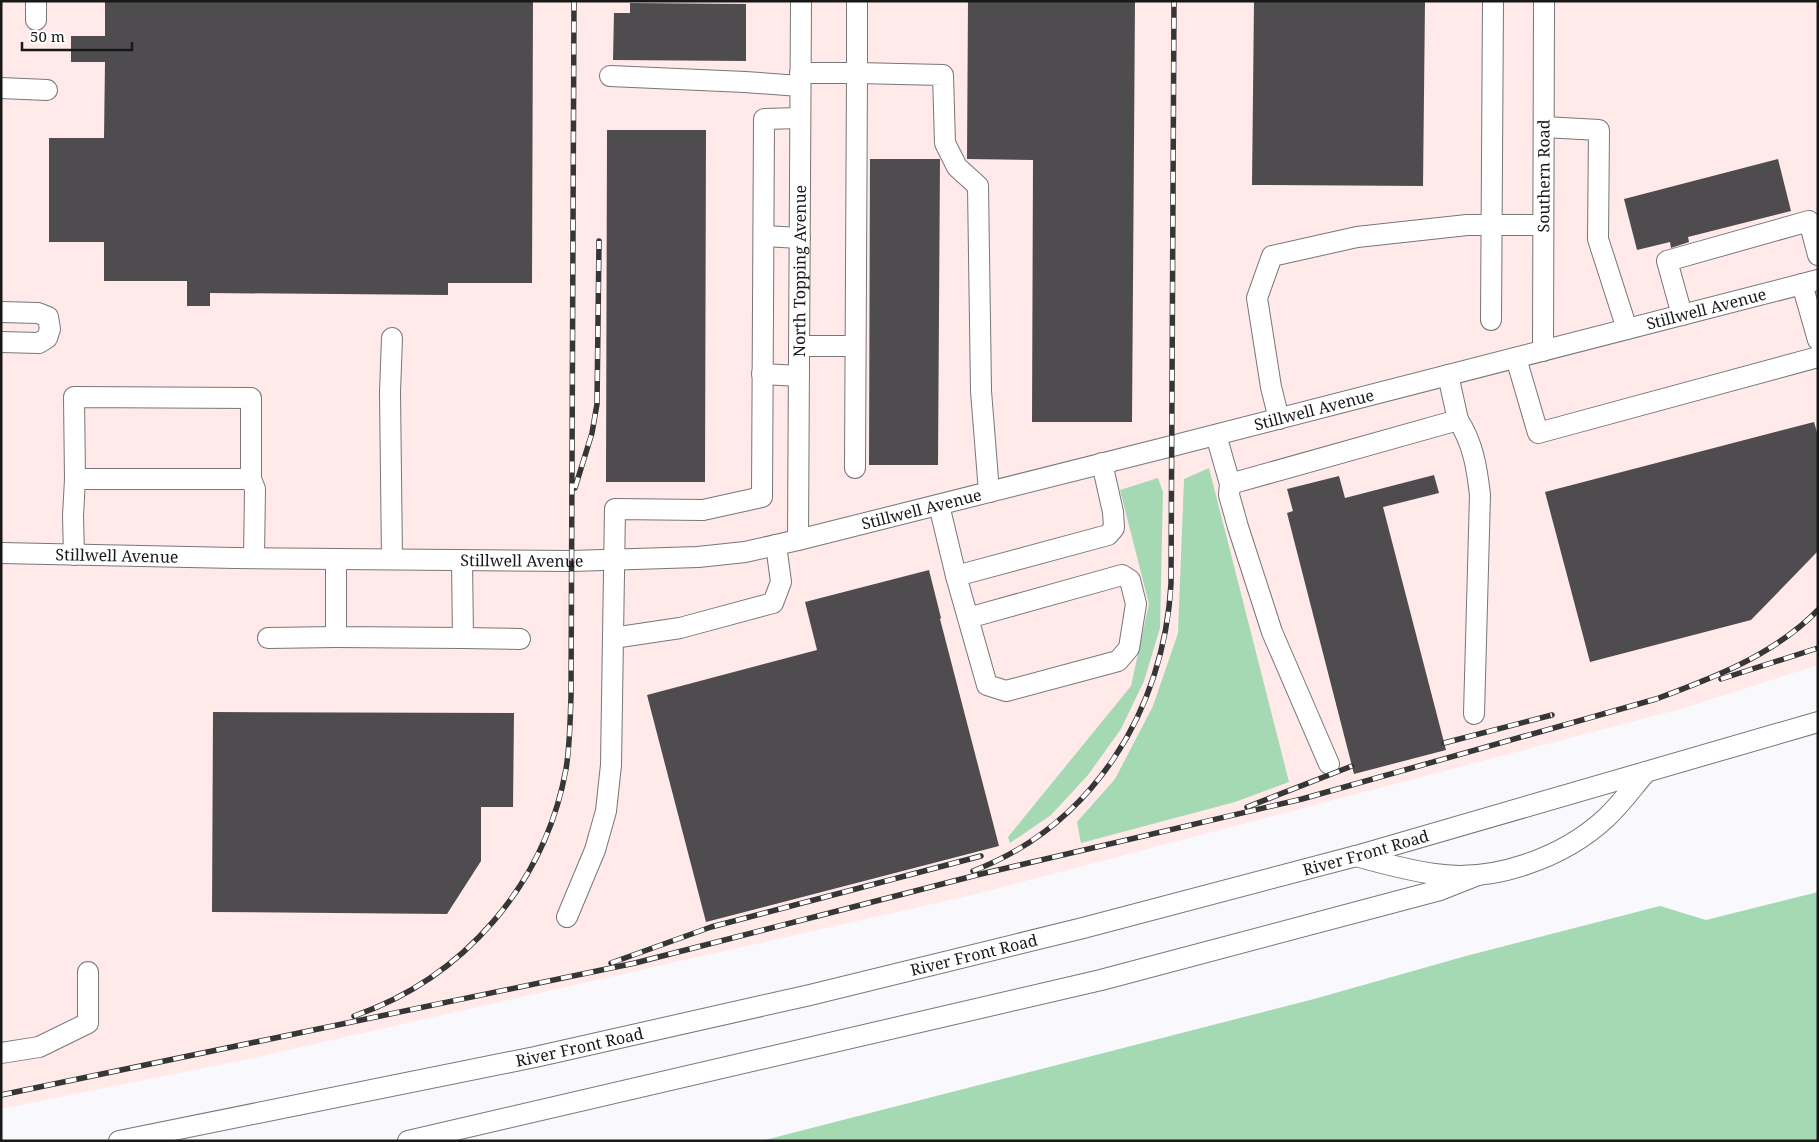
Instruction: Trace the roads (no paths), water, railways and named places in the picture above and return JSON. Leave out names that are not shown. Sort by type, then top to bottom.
[{"type":"street","name":"North Topping Avenue","points":[[798,540],[801,1]]},
{"type":"street","points":[[855,468],[857,1]]},
{"type":"street","points":[[1491,320],[1493,1]]},
{"type":"street","name":"Southern Road","points":[[1543,351],[1544,1]]},
{"type":"street","points":[[610,76],[745,82],[800,80],[857,73],[943,75],[945,143],[957,167],[978,186],[981,391],[989,492]]},
{"type":"street","points":[[1,88],[47,90]]},
{"type":"street","points":[[567,917],[595,850],[606,811],[611,765],[615,509],[704,510],[762,497],[764,119],[800,118]]},
{"type":"street","points":[[1544,127],[1599,130],[1598,239],[1627,329]]},
{"type":"street","points":[[1682,315],[1667,261],[1809,221],[1818,255]]},
{"type":"street","points":[[1279,419],[1271,387],[1257,298],[1272,256],[1358,237],[1467,225],[1543,226]]},
{"type":"street","points":[[764,236],[800,238]]},
{"type":"street","points":[[1810,282],[1818,340]]},
{"type":"street","name":"Stillwell Avenue","points":[[1,553],[462,560],[698,557],[745,552],[1216,435],[1810,282]]},
{"type":"street","points":[[1,312],[38,313],[48,317],[50,329],[47,338],[39,343],[1,342]]},
{"type":"street","points":[[392,338],[392,559]]},
{"type":"street","points":[[799,346],[856,346]]},
{"type":"street","points":[[1516,358],[1538,433],[1818,357]]},
{"type":"street","points":[[762,374],[799,376]]},
{"type":"street","points":[[1448,375],[1458,420],[1470,443],[1476,466],[1480,495],[1474,714]]},
{"type":"street","points":[[74,555],[74,397],[251,398],[251,479],[255,489],[254,558]]},
{"type":"street","points":[[1230,484],[1458,420]]},
{"type":"street","points":[[1216,435],[1230,484],[1229,495],[1238,527],[1272,632],[1329,764]]},
{"type":"street","points":[[956,576],[1108,534],[1114,528],[1113,512],[1102,463]]},
{"type":"street","points":[[75,479],[251,479]]},
{"type":"street","points":[[939,505],[956,576],[968,618],[987,684],[1006,691],[1118,662],[1129,648],[1136,604],[1130,580],[1122,575],[968,618]]},
{"type":"street","points":[[613,638],[680,628],[774,603],[781,582],[776,545]]},
{"type":"street","points":[[336,559],[336,637]]},
{"type":"street","points":[[462,560],[463,638]]},
{"type":"street","points":[[268,638],[520,639]]},
{"type":"street","name":"River Front Road","points":[[119,1141],[535,1056],[810,995],[1083,928],[1356,856],[1818,722]]},
{"type":"street","points":[[408,1141],[1100,980],[1440,890],[1478,875],[1513,868],[1547,857],[1582,838],[1607,817],[1646,772]]},
{"type":"street","points":[[1356,856],[1436,875],[1478,875]]},
{"type":"street","points":[[1,1053],[39,1047],[88,1023],[88,972]]},
{"type":"railway","points":[[354,1016],[394,999],[431,978],[464,951],[493,921],[519,888],[539,851],[555,811],[566,769],[571,697],[574,1]]},
{"type":"railway","points":[[973,871],[1016,851],[1054,824],[1087,793],[1114,758],[1137,718],[1154,676],[1165,631],[1171,584],[1174,1]]},
{"type":"railway","points":[[575,488],[592,433],[597,404],[599,241]]},
{"type":"railway","points":[[1,1095],[635,963],[981,874],[1302,799],[1656,699],[1742,664],[1782,640],[1818,610]]},
{"type":"railway","points":[[1721,679],[1818,648]]},
{"type":"railway","points":[[1444,743],[1552,715]]},
{"type":"railway","points":[[1247,807],[1352,766]]},
{"type":"railway","points":[[611,963],[711,927],[981,856]]}]
